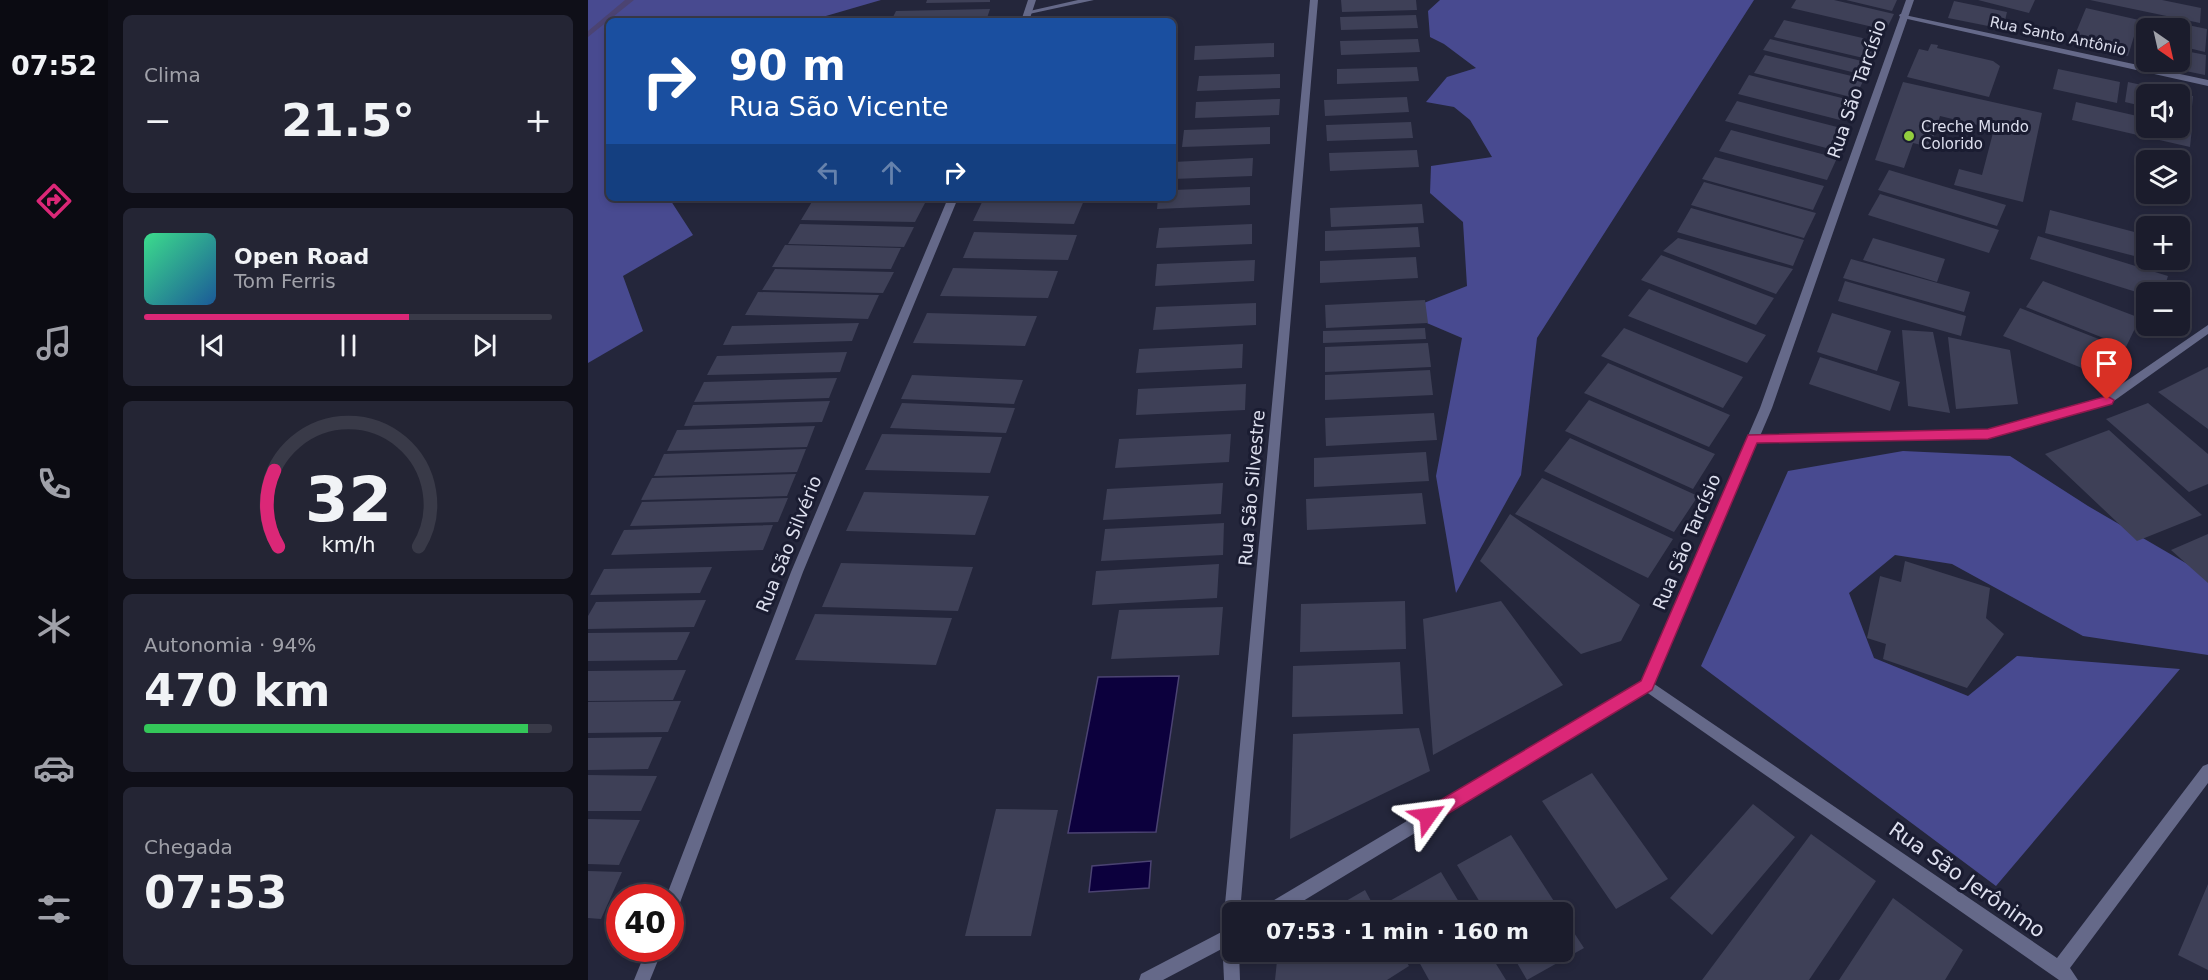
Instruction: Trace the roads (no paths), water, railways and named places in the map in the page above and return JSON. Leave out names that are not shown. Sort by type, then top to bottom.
[{"type":"street","points":[[1026,18],[1032,0]]},
{"type":"street","points":[[1029,12],[1090,0]]},
{"type":"street","name":"Rua São Silvestre","points":[[1234,902],[1314,0]]},
{"type":"street","name":"Rua São Tarcísio","points":[[1647,685],[1766,408],[1910,0]]},
{"type":"street","name":"Rua Santo Antônio","points":[[1903,16],[2208,82]]},
{"type":"street","name":"Rua São Silvério","points":[[679,884],[797,572],[952,201]]},
{"type":"street","points":[[1753,438],[1988,434],[2107,400],[2208,329]]},
{"type":"street","points":[[1287,902],[1647,685]]},
{"type":"street","name":"Rua São Jerônimo","points":[[1647,685],[2065,974],[2208,771]]},
{"type":"street","points":[[1147,980],[1222,940]]},
{"type":"street","points":[[642,980],[649,962]]},
{"type":"street","name":"Rua São Silvestre","points":[[1232,962],[1232,980]]},
{"type":"waterway","points":[[608,18],[630,0]]},
{"type":"waterway","points":[[588,35],[606,20]]},
{"type":"place","name":"Creche Mundo Colorido","points":[[1909,136]]}]
